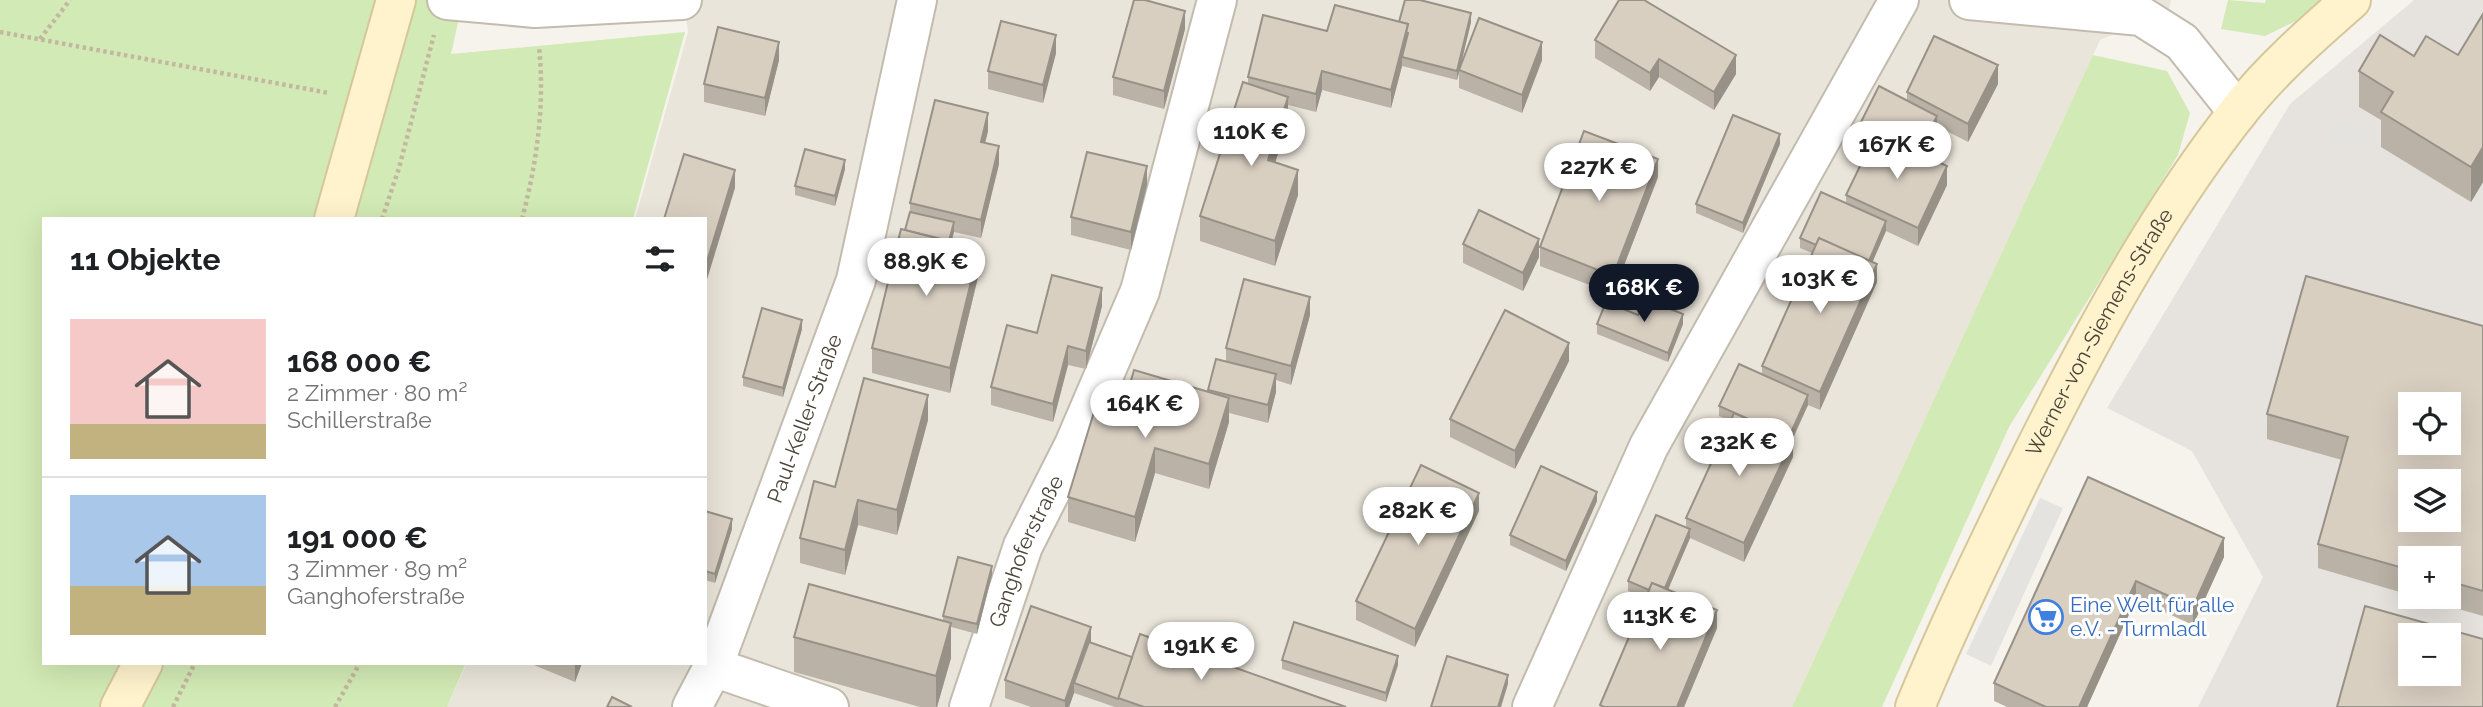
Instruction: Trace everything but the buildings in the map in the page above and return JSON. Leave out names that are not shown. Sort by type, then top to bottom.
[{"type":"street","points":[[335,217],[370,101],[396,0]]},
{"type":"street","points":[[442,13],[682,0]]},
{"type":"street","name":"Paul-Keller-Straße","points":[[692,707],[713,667],[856,280],[916,0]]},
{"type":"street","name":"Ganghoferstraße","points":[[969,707],[1023,546],[1074,445],[1140,291],[1217,0]]},
{"type":"street","points":[[1532,707],[1649,446],[1899,0]]},
{"type":"street","points":[[1969,0],[2141,16],[2182,42],[2238,112]]},
{"type":"street","name":"Werner-von-Siemens-Straße","points":[[1915,707],[1948,627],[2079,362],[2165,218],[2238,112],[2291,53],[2351,0]]},
{"type":"street","points":[[120,707],[142,665]]},
{"type":"street","points":[[713,667],[829,707]]},
{"type":"path","points":[[40,39],[70,0]]},
{"type":"path","points":[[522,217],[539,128],[542,79],[534,8]]},
{"type":"path","points":[[383,217],[400,168],[442,13]]},
{"type":"path","points":[[0,32],[370,101]]},
{"type":"path","points":[[173,707],[194,665]]},
{"type":"path","points":[[335,707],[359,665]]},
{"type":"shaded area","points":[[684,0],[2171,0],[2169,10],[2100,40],[1792,707],[447,707],[466,665],[707,665],[707,217],[636,217],[688,32]]},
{"type":"shaded area","points":[[2414,0],[2483,0],[2483,707],[2198,707],[2263,577],[2192,451],[2107,408],[2290,104]]},
{"type":"shaded area","points":[[2337,117],[2372,137],[2360,159],[2324,139]]},
{"type":"shaded area","points":[[2040,498],[2063,508],[1991,666],[1966,654]]},
{"type":"green space","points":[[0,0],[463,0],[451,54],[685,32],[634,217],[42,217],[42,665],[465,665],[447,707],[0,707]]},
{"type":"green space","points":[[2228,0],[2265,3],[2266,0],[2321,0],[2306,16],[2265,36],[2221,29]]},
{"type":"green space","points":[[2093,55],[2167,71],[2190,113],[2178,155],[2009,427],[1882,707],[1792,707]]},
{"type":"place","name":"Eine Welt für alle e.V. - Turmladl","points":[[2046,617]]}]
